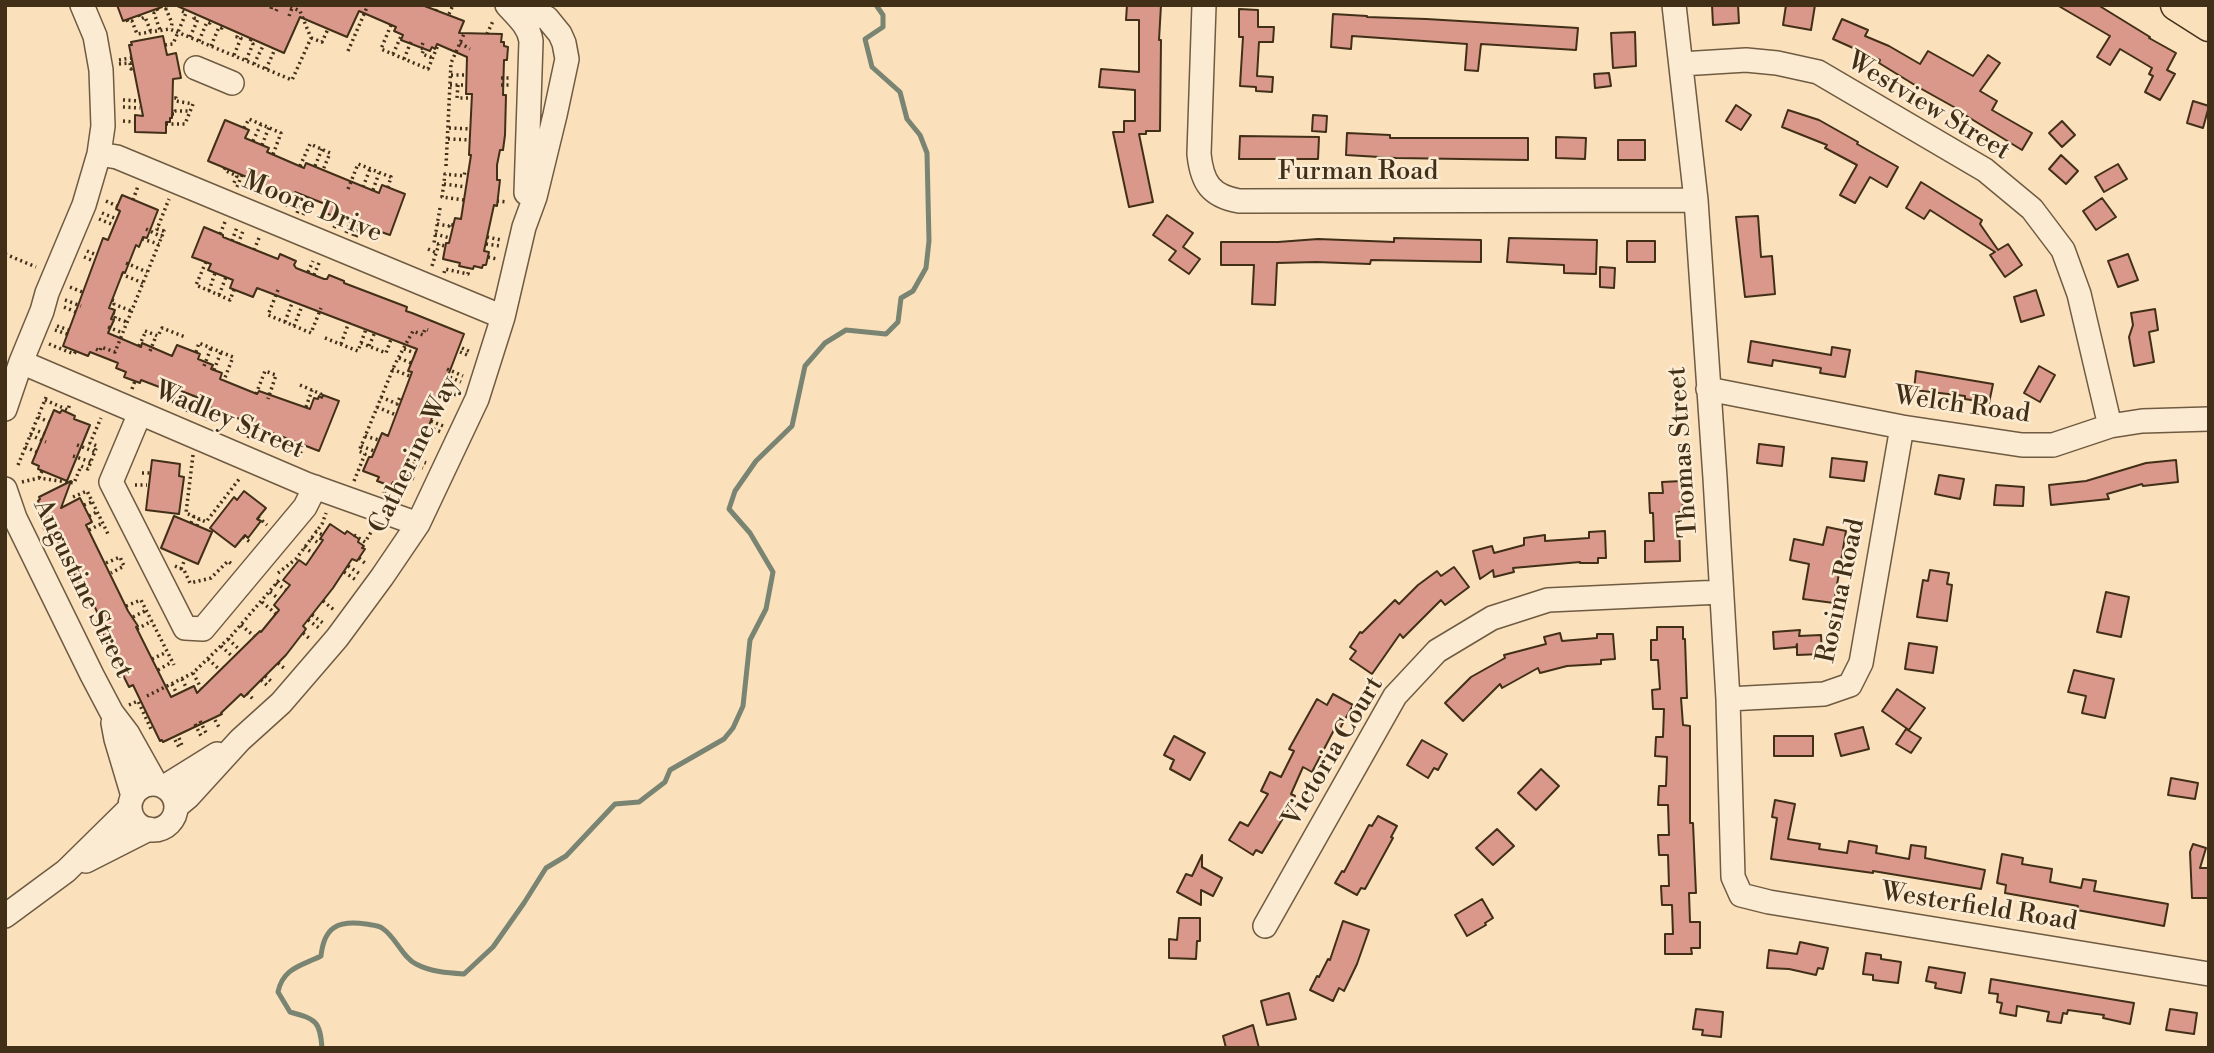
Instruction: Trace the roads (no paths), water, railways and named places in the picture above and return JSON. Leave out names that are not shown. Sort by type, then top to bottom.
[{"type":"main road","points":[[2176,5],[2209,26]]},
{"type":"street","points":[[5,409],[47,293],[84,205],[99,154],[103,126],[101,70],[95,36],[82,5]]},
{"type":"street","name":"Furman Road","points":[[1203,5],[1200,169],[1205,183],[1225,199],[1696,200]]},
{"type":"street","name":"Thomas Street","points":[[1674,5],[1696,200],[1728,699],[1733,877],[1741,895]]},
{"type":"street","name":"Catherine Way","points":[[503,11],[527,27],[531,41],[524,228]]},
{"type":"street","name":"Catherine Way","points":[[160,786],[230,734],[281,703],[337,638],[418,524],[477,399],[503,317],[524,228],[535,197],[567,59],[560,34],[547,18],[503,11]]},
{"type":"street","name":"Westview Street","points":[[1681,64],[1746,60],[1777,63],[1818,72],[1985,170],[2032,209],[2063,250],[2079,294],[2110,426]]},
{"type":"street","points":[[195,68],[232,83]]},
{"type":"street","name":"Moore Drive","points":[[99,154],[117,158],[503,317]]},
{"type":"street","name":"Wadley Street","points":[[21,362],[315,487],[418,524]]},
{"type":"street","name":"Welch Road","points":[[1708,389],[1902,428],[2022,445],[2053,445],[2110,426],[2142,421],[2209,419]]},
{"type":"street","points":[[140,413],[111,482],[185,628],[203,629],[305,507],[315,487]]},
{"type":"street","name":"Rosina Road","points":[[1728,699],[1824,694],[1850,685],[1861,663],[1902,428]]},
{"type":"street","name":"Augustine Street","points":[[13,485],[13,511],[29,546],[120,709],[128,734],[160,786]]},
{"type":"street","name":"Victoria Court","points":[[1265,926],[1395,696],[1437,651],[1492,618],[1548,600],[1721,592]]},
{"type":"street","name":"Augustine Street","points":[[120,709],[116,739],[132,802]]},
{"type":"street","name":"Catherine Way","points":[[176,807],[188,797],[230,734]]},
{"type":"street","points":[[5,915],[66,871],[149,830],[167,825],[176,807],[172,794],[160,786],[141,788],[132,802],[66,871]]},
{"type":"street","points":[[132,802],[133,818],[149,830]]},
{"type":"street","name":"Westerfield Road","points":[[1741,895],[1769,902],[2209,974]]},
{"type":"waterway","points":[[322,1048],[320,1032],[315,1023],[290,1012],[278,992],[280,984],[289,973],[321,956],[325,938],[334,928],[348,923],[379,926],[416,964],[446,973],[464,974],[493,947],[546,868],[566,856],[615,804],[639,802],[665,782],[670,770],[724,739],[733,728],[743,706],[750,640],[766,609],[773,572],[750,533],[729,509],[735,491],[756,461],[792,426],[805,366],[825,343],[846,330],[886,334],[898,322],[901,298],[913,291],[926,268],[929,241],[927,153],[920,135],[907,119],[900,92],[872,67],[865,39],[883,27],[883,15],[876,5]]}]
